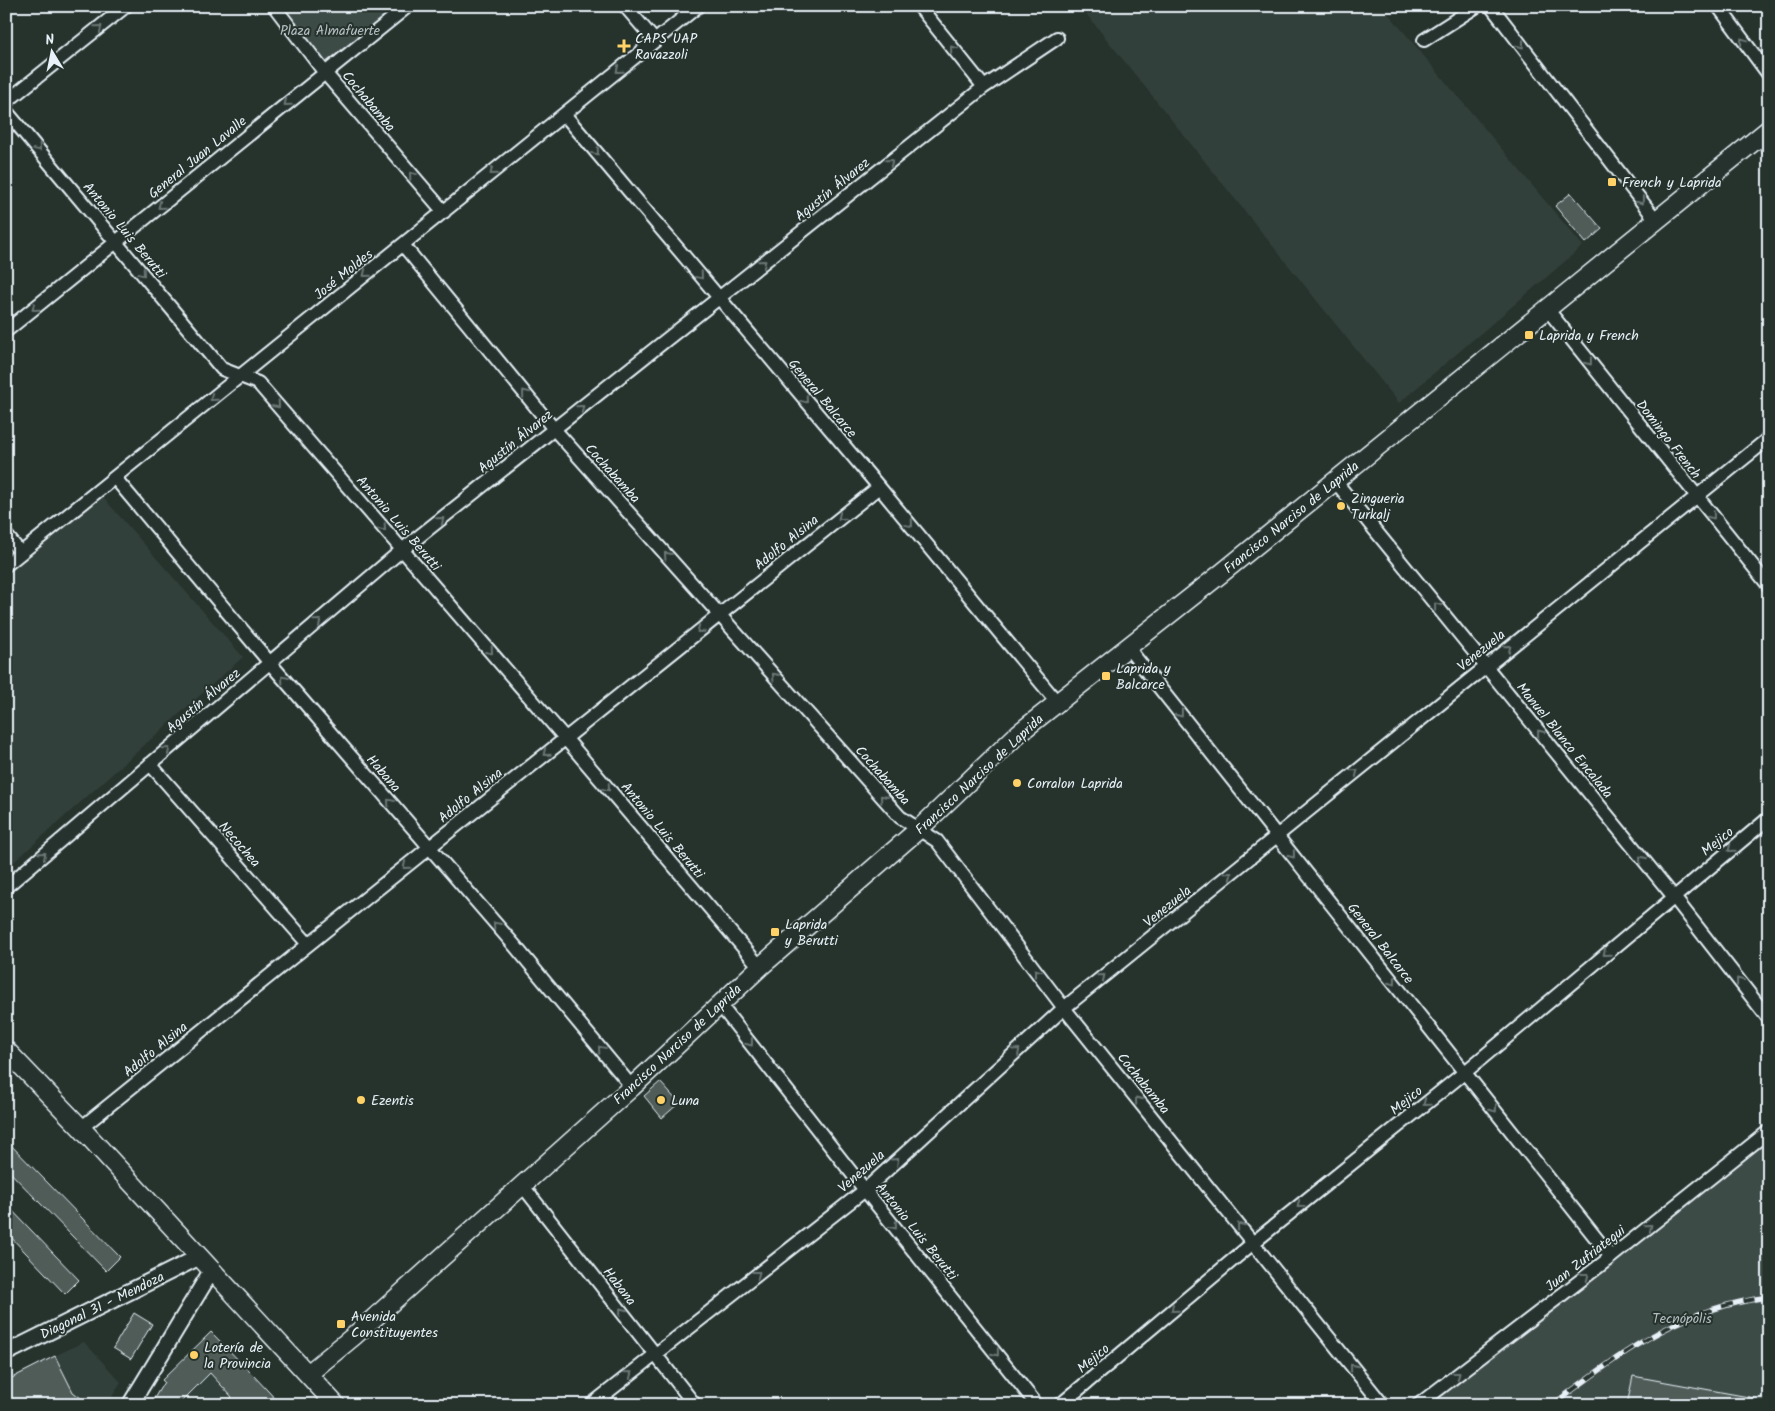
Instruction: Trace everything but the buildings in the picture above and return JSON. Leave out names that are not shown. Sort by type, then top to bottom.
[{"type":"main road","name":"Francisco Narciso de Laprida","points":[[308,1374],[354,1336],[632,1087],[760,968],[919,829],[1019,733],[1128,648],[1548,310],[1656,220],[1766,138]]},
{"type":"main road","points":[[6,1050],[81,1128],[336,1405]]},
{"type":"street","points":[[6,102],[126,6]]},
{"type":"street","name":"Cochabamba","points":[[274,6],[325,73],[444,212]]},
{"type":"street","name":"General Juan Lavalle","points":[[6,331],[408,6]]},
{"type":"street","points":[[625,6],[655,41]]},
{"type":"street","name":"José Moldes","points":[[6,565],[698,6]]},
{"type":"street","points":[[918,6],[984,87]]},
{"type":"street","points":[[1424,40],[1477,6]]},
{"type":"street","points":[[1491,6],[1656,220]]},
{"type":"street","points":[[1718,6],[1769,75]]},
{"type":"street","name":"Agustín Álvarez","points":[[6,887],[402,550],[984,87],[1057,38]]},
{"type":"street","name":"Antonio Luis Berutti","points":[[6,111],[222,369],[258,383],[565,738],[760,968]]},
{"type":"street","name":"General Balcarce","points":[[564,114],[879,487],[1057,702]]},
{"type":"street","name":"Cochabamba","points":[[403,245],[554,429],[900,817],[937,841],[1064,1008],[1383,1405]]},
{"type":"street","name":"Domingo French","points":[[1548,310],[1769,586]]},
{"type":"street","name":"Venezuela","points":[[591,1405],[865,1190],[1064,1008],[1769,438]]},
{"type":"street","name":"Habana","points":[[115,478],[270,663],[515,946],[632,1087]]},
{"type":"street","name":"Manuel Blanco Encalada","points":[[1335,481],[1673,896],[1769,1019]]},
{"type":"street","name":"Adolfo Alsina","points":[[81,1128],[879,487]]},
{"type":"street","points":[[6,535],[21,553]]},
{"type":"street","name":"General Balcarce","points":[[1128,648],[1611,1257]]},
{"type":"street","name":"Necochea","points":[[150,764],[308,944]]},
{"type":"street","name":"Mejico","points":[[1060,1405],[1253,1242],[1464,1073],[1673,896],[1769,818]]},
{"type":"street","name":"Antonio Luis Berutti","points":[[720,1005],[865,1190],[1038,1405]]},
{"type":"street","name":"Juan Zufriategui","points":[[1418,1405],[1611,1257],[1769,1131]]},
{"type":"street","name":"Habana","points":[[522,1185],[695,1405]]},
{"type":"street","name":"Diagonal 31 - Mendoza","points":[[6,1353],[198,1257]]},
{"type":"street","points":[[130,1405],[212,1270]]},
{"type":"shaded area","points":[[1080,6],[1382,6],[1583,246],[1399,403]]},
{"type":"shaded area","points":[[101,495],[243,657],[6,869],[6,572]]},
{"type":"shaded area","points":[[211,1332],[276,1405],[149,1405],[166,1378]]},
{"type":"shaded area","points":[[84,1342],[121,1382],[107,1405],[6,1405],[6,1379]]},
{"type":"green space","name":"Plaza Almafuerte","points":[[282,6],[398,6],[326,62]]},
{"type":"green space","name":"Tecnópolis","points":[[1769,1140],[1769,1405],[1429,1405]]},
{"type":"railway","points":[[1552,1405],[1603,1367],[1678,1322],[1706,1311],[1769,1297]]},
{"type":"place","name":"CAPS UAP Ravazzoli","points":[[624,46]]},
{"type":"place","name":"French y Laprida","points":[[1612,182]]},
{"type":"place","name":"Laprida y French","points":[[1529,335]]},
{"type":"place","name":"Zingueria Turkalj","points":[[1341,506]]},
{"type":"place","name":"Laprida y Balcarce","points":[[1106,676]]},
{"type":"place","name":"Corralon Laprida","points":[[1017,783]]},
{"type":"place","name":"Laprida y Berutti","points":[[775,932]]},
{"type":"place","name":"Ezentis","points":[[361,1100]]},
{"type":"place","name":"Luna","points":[[661,1100]]},
{"type":"place","name":"Avenida Constituyentes","points":[[341,1324]]},
{"type":"place","name":"Lotería de la Provincia","points":[[194,1355]]}]
